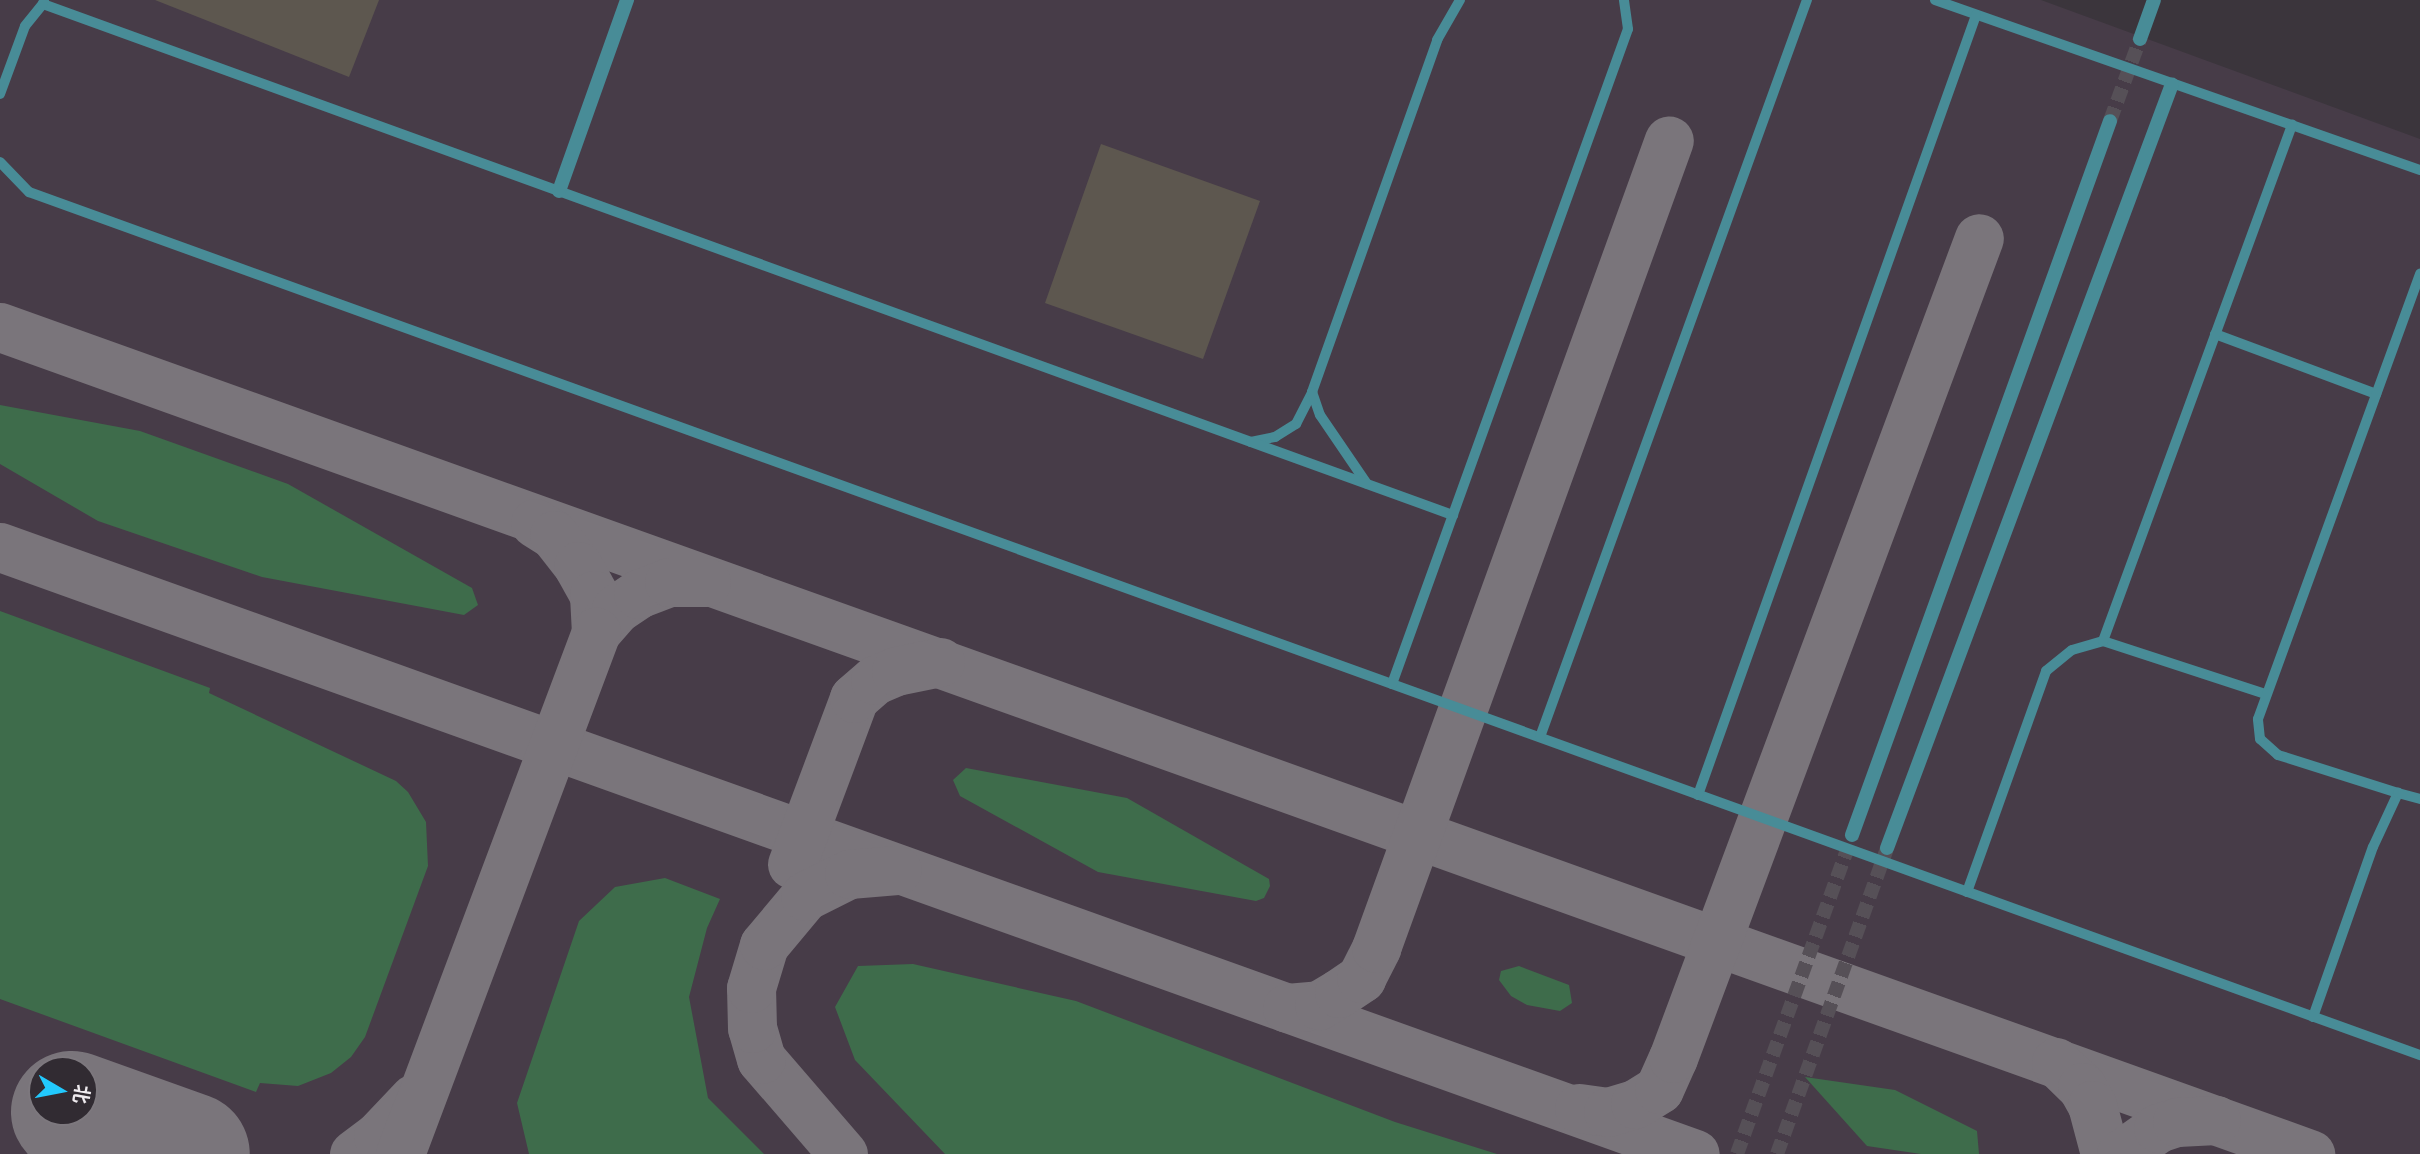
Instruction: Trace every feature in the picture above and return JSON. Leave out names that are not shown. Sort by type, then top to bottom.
[{"type":"street","points":[[559,191],[627,0]]},
{"type":"street","points":[[2140,39],[2154,0]]},
{"type":"street","points":[[1887,849],[2172,84]]},
{"type":"street","points":[[1852,835],[2110,121]]},
{"type":"lane","points":[[1251,442],[1275,437],[1296,424],[1312,392],[1437,40],[1460,0]]},
{"type":"lane","points":[[1392,684],[1628,29],[1624,0]]},
{"type":"lane","points":[[1540,737],[1807,0]]},
{"type":"lane","points":[[1935,0],[2420,170]]},
{"type":"lane","points":[[0,94],[25,26],[44,2],[1453,515]]},
{"type":"lane","points":[[1698,795],[1976,15]]},
{"type":"lane","points":[[2103,641],[2292,125]]},
{"type":"lane","points":[[0,162],[29,192],[2420,1055]]},
{"type":"lane","points":[[2420,274],[2258,719],[2260,739],[2278,755],[2420,799]]},
{"type":"lane","points":[[2215,334],[2376,394]]},
{"type":"lane","points":[[1312,392],[1320,415],[1367,484]]},
{"type":"lane","points":[[1967,891],[2046,671],[2072,650],[2103,641],[2265,694]]},
{"type":"lane","points":[[2313,1017],[2373,847],[2398,793]]},
{"type":"shaded area","points":[[0,0],[2041,0],[2420,139],[2420,1154],[0,1154]]},
{"type":"green space","points":[[0,405],[140,431],[288,484],[472,588],[478,605],[464,615],[262,577],[98,521],[0,464]]},
{"type":"green space","points":[[0,611],[210,688],[209,693],[396,781],[408,792],[426,822],[428,866],[365,1037],[351,1057],[331,1073],[298,1086],[260,1083],[256,1092],[0,999]]},
{"type":"green space","points":[[966,768],[1127,798],[1269,879],[1270,886],[1264,898],[1256,901],[1098,872],[960,796],[953,780]]},
{"type":"green space","points":[[665,878],[720,899],[707,928],[689,997],[708,1098],[764,1154],[529,1154],[517,1103],[579,921],[615,887]]},
{"type":"green space","points":[[913,964],[1076,1001],[1395,1122],[1497,1154],[945,1154],[855,1060],[835,1007],[858,966]]},
{"type":"green space","points":[[1519,966],[1569,985],[1572,1003],[1560,1011],[1527,1005],[1511,996],[1499,980],[1501,971]]},
{"type":"green space","points":[[1805,1077],[1895,1090],[1977,1131],[1979,1154],[1921,1154],[1867,1146]]},
{"type":"building","points":[[155,0],[379,0],[349,77]]},
{"type":"building","points":[[1101,144],[1260,201],[1203,359],[1045,303]]},
{"type":"taxiway","points":[[1287,1008],[1319,1005],[1339,993],[1361,978],[1376,948],[1669,140]]},
{"type":"taxiway","points":[[1579,1108],[1608,1112],[1635,1104],[1659,1089],[1673,1058],[1979,238]]},
{"type":"taxiway","points":[[0,327],[2310,1154]]},
{"type":"taxiway","points":[[535,523],[554,535],[578,566],[594,595],[596,632],[616,609],[638,594],[669,582],[706,582]]},
{"type":"taxiway","points":[[0,547],[1695,1154]]},
{"type":"taxiway","points":[[400,1154],[596,632]]},
{"type":"taxiway","points":[[792,864],[854,698],[875,680],[896,671],[940,662]]},
{"type":"taxiway","points":[[843,1154],[761,1059],[752,1028],[751,988],[764,945],[805,896],[849,874],[897,870]]},
{"type":"taxiway","points":[[2056,1062],[2082,1087],[2092,1105],[2105,1154]]},
{"type":"taxiway","points":[[354,1154],[378,1136],[414,1098]]},
{"type":"taxiway","points":[[2121,1154],[2158,1128],[2177,1122],[2216,1120]]},
{"type":"runway","points":[[98,1121],[189,1154]]},
{"type":"tunnel","points":[[2110,121],[2140,39]]},
{"type":"tunnel","points":[[1737,1154],[1852,836]]},
{"type":"tunnel","points":[[1777,1154],[1887,849]]}]
